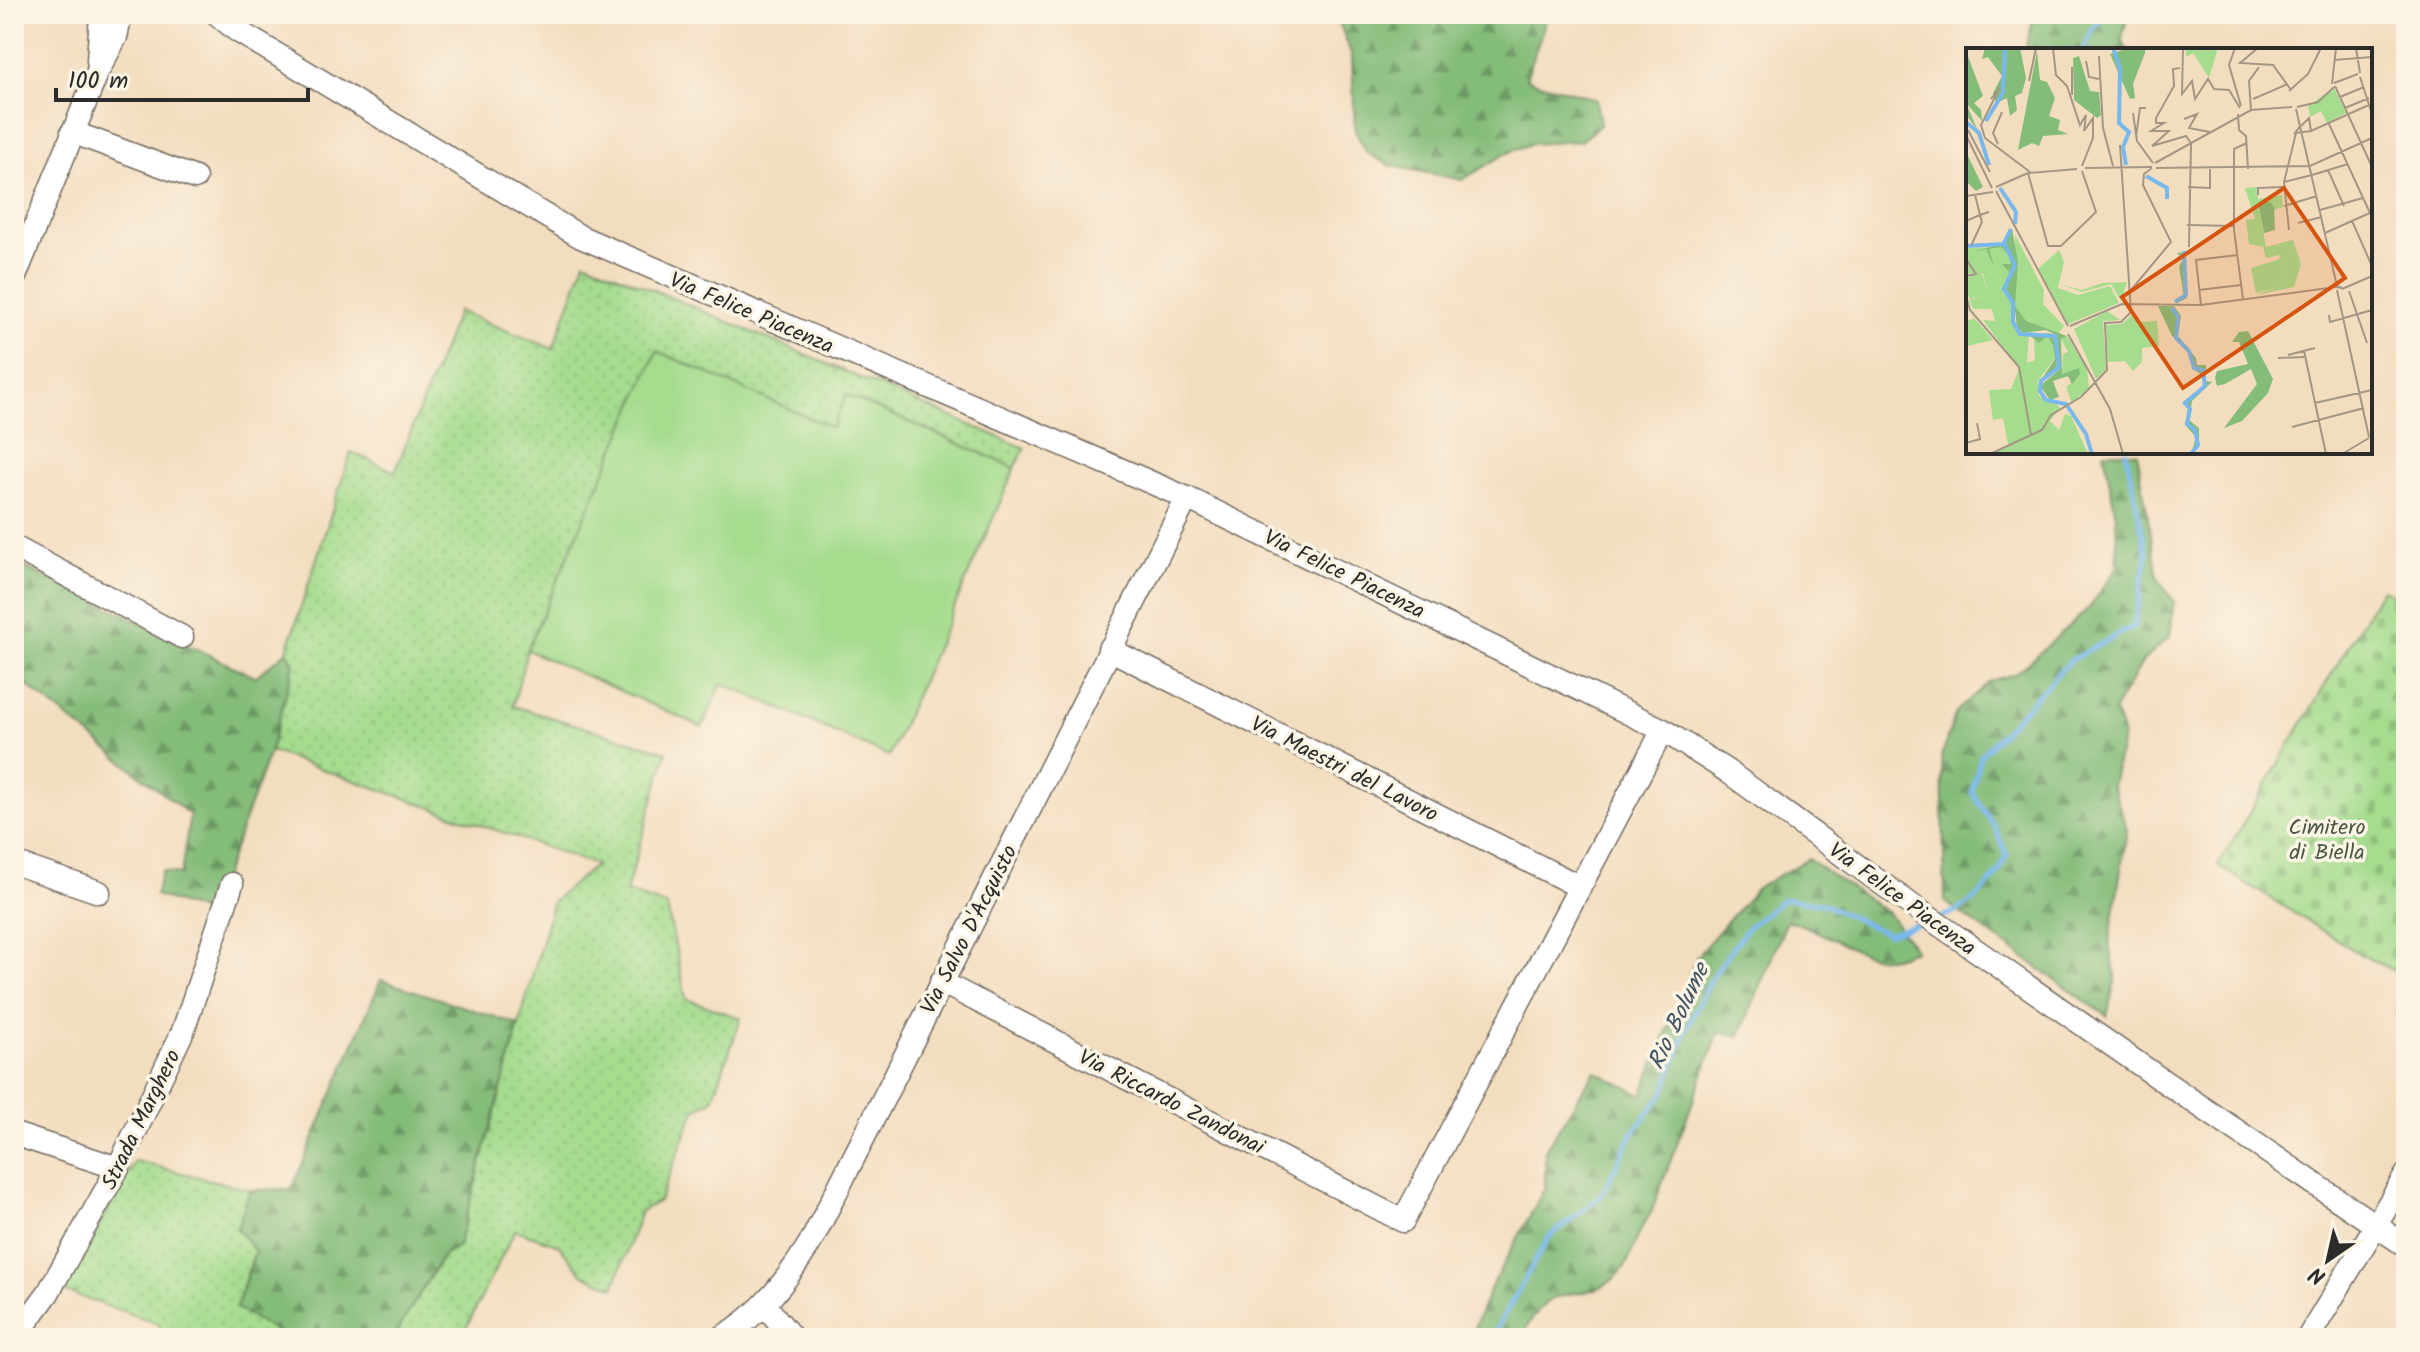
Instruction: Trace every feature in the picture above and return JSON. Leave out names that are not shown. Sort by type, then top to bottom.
[{"type":"street","points":[[98,71],[101,14]]},
{"type":"street","points":[[14,279],[72,132],[116,37],[121,14]]},
{"type":"street","name":"Via Felice Piacenza","points":[[217,15],[236,30],[581,237],[1187,498],[1663,730],[1727,771],[1947,931],[2406,1246]]},
{"type":"street","points":[[72,132],[195,178]]},
{"type":"street","name":"Via Salvo D'Acquisto","points":[[721,1338],[765,1305],[786,1281],[813,1238],[1187,498]]},
{"type":"street","points":[[14,547],[182,637]]},
{"type":"street","name":"Via Maestri del Lavoro","points":[[1109,649],[1580,887]]},
{"type":"street","points":[[1580,887],[1663,730]]},
{"type":"street","points":[[14,863],[99,892]]},
{"type":"street","name":"Strada Marghero","points":[[15,1338],[48,1293],[118,1168],[183,1031],[232,884]]},
{"type":"street","name":"Via Riccardo Zandonai","points":[[941,982],[1403,1221],[1580,887]]},
{"type":"street","points":[[14,1134],[118,1168]]},
{"type":"street","points":[[2308,1338],[2406,1175]]},
{"type":"street","points":[[765,1305],[792,1338]]},
{"type":"green space","points":[[1336,14],[1548,14],[1526,78],[1596,100],[1600,125],[1580,141],[1530,144],[1507,153],[1462,180],[1389,165],[1367,153],[1355,131],[1352,56]]},
{"type":"green space","points":[[2035,14],[2128,14],[2122,38],[2126,48],[2026,48]]},
{"type":"green space","points":[[585,261],[1025,448],[1015,468],[847,395],[832,428],[657,352],[527,650],[513,706],[667,752],[626,892],[667,906],[686,999],[741,1018],[713,1099],[695,1110],[659,1201],[641,1211],[614,1287],[583,1275],[559,1245],[515,1230],[461,1338],[393,1338],[443,1255],[458,1246],[553,901],[596,865],[270,751],[294,664],[287,651],[351,452],[395,472],[458,311],[553,349]]},
{"type":"green space","points":[[657,351],[832,428],[846,395],[1015,468],[889,756],[722,683],[702,727],[527,650]]},
{"type":"green space","points":[[2104,454],[2137,454],[2158,578],[2174,602],[2170,636],[2143,661],[2114,710],[2123,735],[2112,785],[2127,830],[2109,946],[2116,977],[2107,1016],[1945,902],[1942,754],[1956,712],[1990,681],[2015,674],[2090,607],[2118,566],[2116,516]]},
{"type":"green space","points":[[18,564],[255,677],[287,651],[294,664],[270,751],[210,914],[155,895],[162,871],[181,875],[190,815],[14,675],[14,570]]},
{"type":"green space","name":"Cimitero di Biella","points":[[2382,589],[2406,603],[2406,1044],[2397,1010],[2403,975],[2362,955],[2218,866]]},
{"type":"green space","points":[[1808,859],[1888,913],[1915,950],[1891,958],[1872,956],[1787,920],[1739,1037],[1719,1032],[1651,1213],[1624,1268],[1606,1285],[1557,1297],[1545,1304],[1521,1338],[1470,1338],[1490,1289],[1545,1188],[1545,1150],[1595,1071],[1642,1095],[1697,956],[1757,888]]},
{"type":"green space","points":[[381,980],[519,1025],[458,1246],[443,1255],[393,1338],[288,1338],[236,1308],[255,1251],[237,1229],[250,1190],[292,1189]]},
{"type":"green space","points":[[135,1161],[250,1190],[237,1229],[255,1251],[236,1307],[287,1338],[153,1338],[160,1324],[63,1291]]},
{"type":"waterway","name":"Rio Bolume","points":[[2085,48],[2093,28],[2106,14]]},
{"type":"waterway","name":"Rio Bolume","points":[[1942,917],[1963,907],[1981,893],[2007,855],[1995,828],[1972,792],[1981,755],[2071,660],[2134,626],[2147,556],[2126,454]]},
{"type":"waterway","name":"Rio Bolume","points":[[1491,1338],[1549,1237],[1601,1196],[1632,1134],[1663,1094],[1687,1027],[1714,974],[1749,926],[1784,899],[1821,903],[1888,934],[1925,922]]}]
